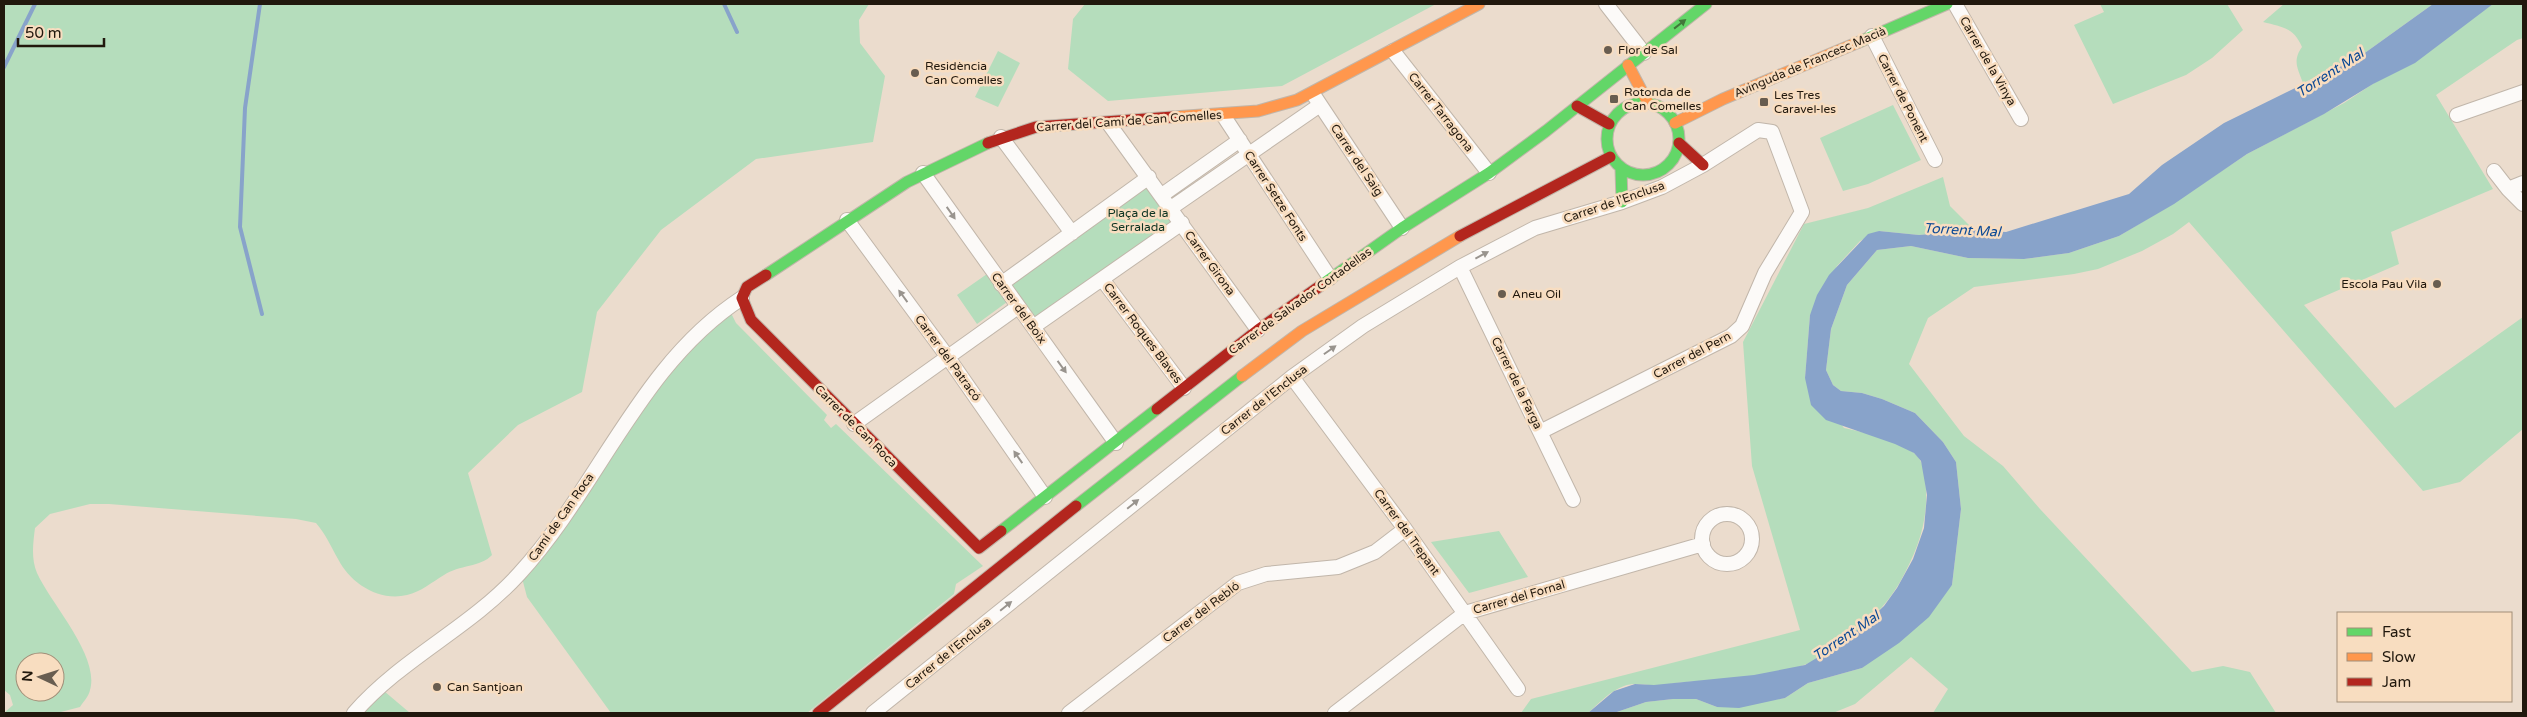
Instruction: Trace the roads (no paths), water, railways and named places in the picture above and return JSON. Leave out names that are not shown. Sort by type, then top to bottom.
[{"type":"street","name":"Carrer del Camí de Can Comelles","points":[[742,298],[747,287],[847,220],[923,173],[1000,137],[1036,127],[1109,124],[1224,115],[1272,109],[1311,92],[1393,51],[1480,4]]},
{"type":"street","points":[[1606,4],[1644,53]]},
{"type":"street","name":"Carrer de Salvador Cortadellas","points":[[979,548],[1116,443],[1258,330],[1402,228],[1489,173],[1578,106],[1706,4]]},
{"type":"street","name":"Avinguda de Francesc Macià","points":[[1676,123],[1723,99],[1946,4]]},
{"type":"street","name":"Carrer de la Vinya","points":[[1955,4],[2021,119]]},
{"type":"street","name":"Carrer de Ponent","points":[[1872,36],[1935,160]]},
{"type":"street","name":"Carrer Tarragona","points":[[1393,51],[1489,173]]},
{"type":"street","points":[[1628,65],[1648,103]]},
{"type":"street","name":"Carrer del Saig","points":[[1311,92],[1402,228]]},
{"type":"street","points":[[2457,116],[2523,92]]},
{"type":"street","points":[[1648,103],[1664,110],[1676,123],[1679,143],[1670,163],[1657,172],[1641,176],[1621,169],[1610,157],[1606,141],[1609,124],[1621,110],[1629,105],[1648,103]]},
{"type":"street","points":[[1171,208],[1320,105]]},
{"type":"street","points":[[1578,106],[1609,124]]},
{"type":"street","name":"Carrer Setze Fonts","points":[[1224,115],[1330,278]]},
{"type":"street","name":"Carrer Girona","points":[[1109,124],[1258,330]]},
{"type":"street","name":"Carrer del Pern","points":[[1540,432],[1731,336],[1742,326],[1765,273],[1802,212],[1772,132],[1758,130],[1703,165]]},
{"type":"street","points":[[1000,137],[1072,233]]},
{"type":"street","points":[[1162,195],[1240,140]]},
{"type":"street","points":[[1679,143],[1703,165]]},
{"type":"street","points":[[818,713],[1163,436],[1302,331],[1438,248],[1610,157]]},
{"type":"street","name":"Carrer de l'Enclusa","points":[[873,713],[1292,377],[1363,326],[1460,267],[1536,228],[1622,202],[1662,187],[1703,165]]},
{"type":"street","points":[[1621,169],[1622,202]]},
{"type":"street","points":[[2494,171],[2523,204]]},
{"type":"street","name":"Carrer del Boix","points":[[923,173],[1116,443]]},
{"type":"street","points":[[1001,284],[1149,177]]},
{"type":"street","points":[[2508,189],[2523,184]]},
{"type":"street","name":"Carrer del Patracó","points":[[847,220],[947,356],[1045,497]]},
{"type":"street","points":[[1033,327],[1182,224]]},
{"type":"street","name":"Carrer de la Farga","points":[[1460,267],[1573,500]]},
{"type":"street","name":"Carrer Roques Blaves","points":[[1102,279],[1184,388]]},
{"type":"street","name":"Carrer de Can Roca","points":[[742,298],[745,311],[751,320],[979,548]]},
{"type":"street","name":"Camí de Can Roca","points":[[354,713],[382,685],[417,656],[484,608],[518,575],[536,554],[665,368],[706,324],[742,298]]},
{"type":"street","points":[[854,424],[1018,306]]},
{"type":"street","name":"Carrer del Trepant","points":[[1292,377],[1405,528],[1518,689]]},
{"type":"street","name":"Carrer del Rebló","points":[[1068,713],[1238,583],[1266,574],[1338,568],[1375,552],[1405,528]]},
{"type":"street","name":"Carrer del Fornal","points":[[1335,713],[1464,613],[1702,544]]},
{"type":"water","name":"Torrent Mal","points":[[2433,4],[2493,4],[2415,63],[2373,84],[2324,114],[2247,154],[2174,204],[2119,236],[2069,253],[2024,259],[1968,258],[1911,246],[1877,250],[1847,285],[1831,329],[1826,370],[1833,385],[1841,391],[1862,393],[1915,413],[1943,442],[1956,462],[1961,509],[1952,585],[1929,617],[1899,643],[1862,668],[1808,683],[1785,698],[1739,708],[1717,707],[1696,699],[1673,699],[1646,702],[1614,713],[1588,713],[1614,691],[1635,684],[1654,685],[1754,675],[1805,665],[1845,641],[1884,606],[1897,588],[1913,559],[1924,528],[1927,495],[1921,461],[1914,453],[1895,444],[1826,420],[1811,405],[1805,378],[1810,315],[1817,295],[1829,275],[1868,234],[1879,231],[1919,235],[1974,230],[2006,232],[2129,194],[2162,165],[2224,123],[2362,55]]},
{"type":"waterway","points":[[4,67],[35,4]]},
{"type":"waterway","points":[[260,4],[245,108],[240,227],[262,314]]},
{"type":"waterway","points":[[724,4],[737,32]]},
{"type":"place","name":"Flor de Sal","points":[[1608,50]]},
{"type":"place","name":"Residència Can Comelles","points":[[915,73]]},
{"type":"place","name":"Rotonda de Can Comelles","points":[[1614,99]]},
{"type":"place","name":"Les Tres Caravel-les","points":[[1764,102]]},
{"type":"place","name":"Escola Pau Vila","points":[[2437,284]]},
{"type":"place","name":"Aneu Oil","points":[[1502,294]]},
{"type":"place","name":"Can Santjoan","points":[[437,687]]},
{"type":"park label","name":"Plaça de la Serralada","points":[[1138,220]]}]
